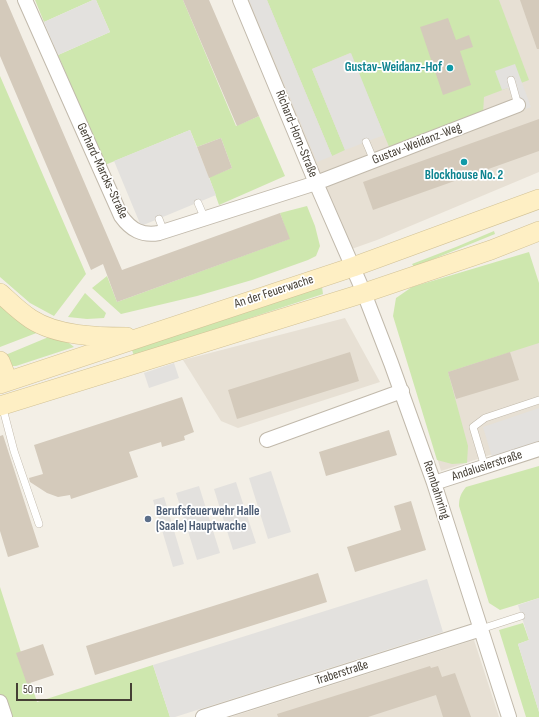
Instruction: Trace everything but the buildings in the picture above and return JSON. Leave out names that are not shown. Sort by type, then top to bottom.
[{"type":"street","name":"Gerhard-Marcks-Straße","points":[[25,0],[47,40],[121,216],[125,222],[136,231],[151,234],[161,225],[205,219],[316,183]]},
{"type":"street","name":"Richard-Horn-Straße","points":[[240,0],[316,183],[353,267]]},
{"type":"street","name":"Gustav-Weidanz-Weg","points":[[316,183],[518,105]]},
{"type":"street","name":"An der Feuerwache","points":[[2,393],[139,337],[353,267],[539,199]]},
{"type":"street","name":"An der Feuerwache","points":[[2,393],[30,396],[364,293],[539,232]]},
{"type":"street","name":"Rennbahnring","points":[[353,267],[402,391],[434,483],[509,717]]},
{"type":"street","points":[[0,294],[31,319],[50,329],[81,335],[104,337],[139,337]]},
{"type":"street","points":[[0,361],[2,393]]},
{"type":"street","points":[[267,440],[402,391]]},
{"type":"street","name":"Andalusierstraße","points":[[434,483],[539,449]]},
{"type":"street","name":"Traberstraße","points":[[203,717],[481,629]]},
{"type":"street","points":[[0,702],[5,717]]},
{"type":"lane","points":[[511,80],[518,105]]},
{"type":"lane","points":[[366,142],[374,161]]},
{"type":"lane","points":[[198,203],[205,219]]},
{"type":"lane","points":[[2,393],[14,451],[39,524]]},
{"type":"lane","points":[[485,467],[473,427],[485,418],[539,400]]},
{"type":"lane","points":[[481,629],[521,616]]},
{"type":"shaded area","points":[[96,0],[110,32],[58,55],[44,22]]},
{"type":"shaded area","points":[[240,0],[539,0],[539,172],[377,240],[346,251]]},
{"type":"shaded area","points":[[249,0],[267,0],[332,156],[317,162]]},
{"type":"shaded area","points":[[351,53],[384,135],[345,150],[312,69]]},
{"type":"shaded area","points":[[515,64],[531,107],[520,111],[508,88],[502,90],[495,71]]},
{"type":"shaded area","points":[[190,130],[216,195],[141,226],[114,161]]},
{"type":"shaded area","points":[[539,317],[539,439],[441,471],[408,359]]},
{"type":"shaded area","points":[[345,318],[380,382],[238,428],[221,421],[183,360]]},
{"type":"shaded area","points":[[174,363],[179,378],[149,388],[144,373]]},
{"type":"shaded area","points":[[539,408],[539,441],[492,457],[483,427]]},
{"type":"shaded area","points":[[271,471],[291,532],[268,539],[249,478]]},
{"type":"shaded area","points":[[236,482],[256,543],[233,550],[214,489]]},
{"type":"shaded area","points":[[199,486],[220,553],[197,560],[176,493]]},
{"type":"shaded area","points":[[164,497],[184,564],[173,567],[153,500]]},
{"type":"shaded area","points":[[427,579],[443,632],[175,717],[170,717],[153,665]]},
{"type":"shaded area","points":[[539,598],[539,712],[518,644],[529,640],[518,605]]},
{"type":"shaded area","points":[[474,640],[499,717],[231,717]]},
{"type":"green space","points":[[35,0],[93,0],[44,22]]},
{"type":"green space","points":[[96,0],[183,0],[236,126],[259,116],[285,176],[219,205],[209,177],[232,168],[221,138],[197,147],[190,130],[105,165],[58,55],[110,32]]},
{"type":"green space","points":[[267,0],[499,0],[529,80],[484,97],[483,114],[390,149],[350,53],[312,69],[345,150],[332,156]]},
{"type":"green space","points":[[0,76],[86,274],[54,316],[30,303],[0,277]]},
{"type":"green space","points":[[307,206],[315,226],[320,246],[316,256],[308,260],[252,280],[197,296],[121,314],[92,288],[107,276],[117,302],[289,239],[280,213]]},
{"type":"green space","points":[[494,231],[495,234],[414,267],[412,264],[456,247]]},
{"type":"green space","points":[[529,252],[539,283],[539,343],[448,372],[468,446],[467,463],[452,464],[437,460],[393,316],[396,298],[412,287]]},
{"type":"green space","points":[[322,287],[323,294],[134,356],[131,347]]},
{"type":"green space","points":[[85,293],[106,313],[104,318],[87,319],[68,317]]},
{"type":"green space","points":[[0,304],[39,332],[0,347]]},
{"type":"green space","points":[[51,336],[69,343],[74,347],[16,366],[11,366],[3,356]]},
{"type":"green space","points":[[539,466],[539,598],[500,610],[489,603],[459,506],[460,498],[466,487]]},
{"type":"green space","points":[[0,587],[37,702],[153,665],[170,717],[5,717],[0,702]]},
{"type":"green space","points":[[523,623],[529,640],[518,644],[539,712],[539,717],[526,717],[499,630]]},
{"type":"place","name":"Gustav-Weidanz-Hof","points":[[450,68]]},
{"type":"place","name":"Blockhouse No. 2","points":[[464,162]]},
{"type":"place","name":"Berufsfeuerwehr Halle (Saale) Hauptwache","points":[[148,519]]}]
